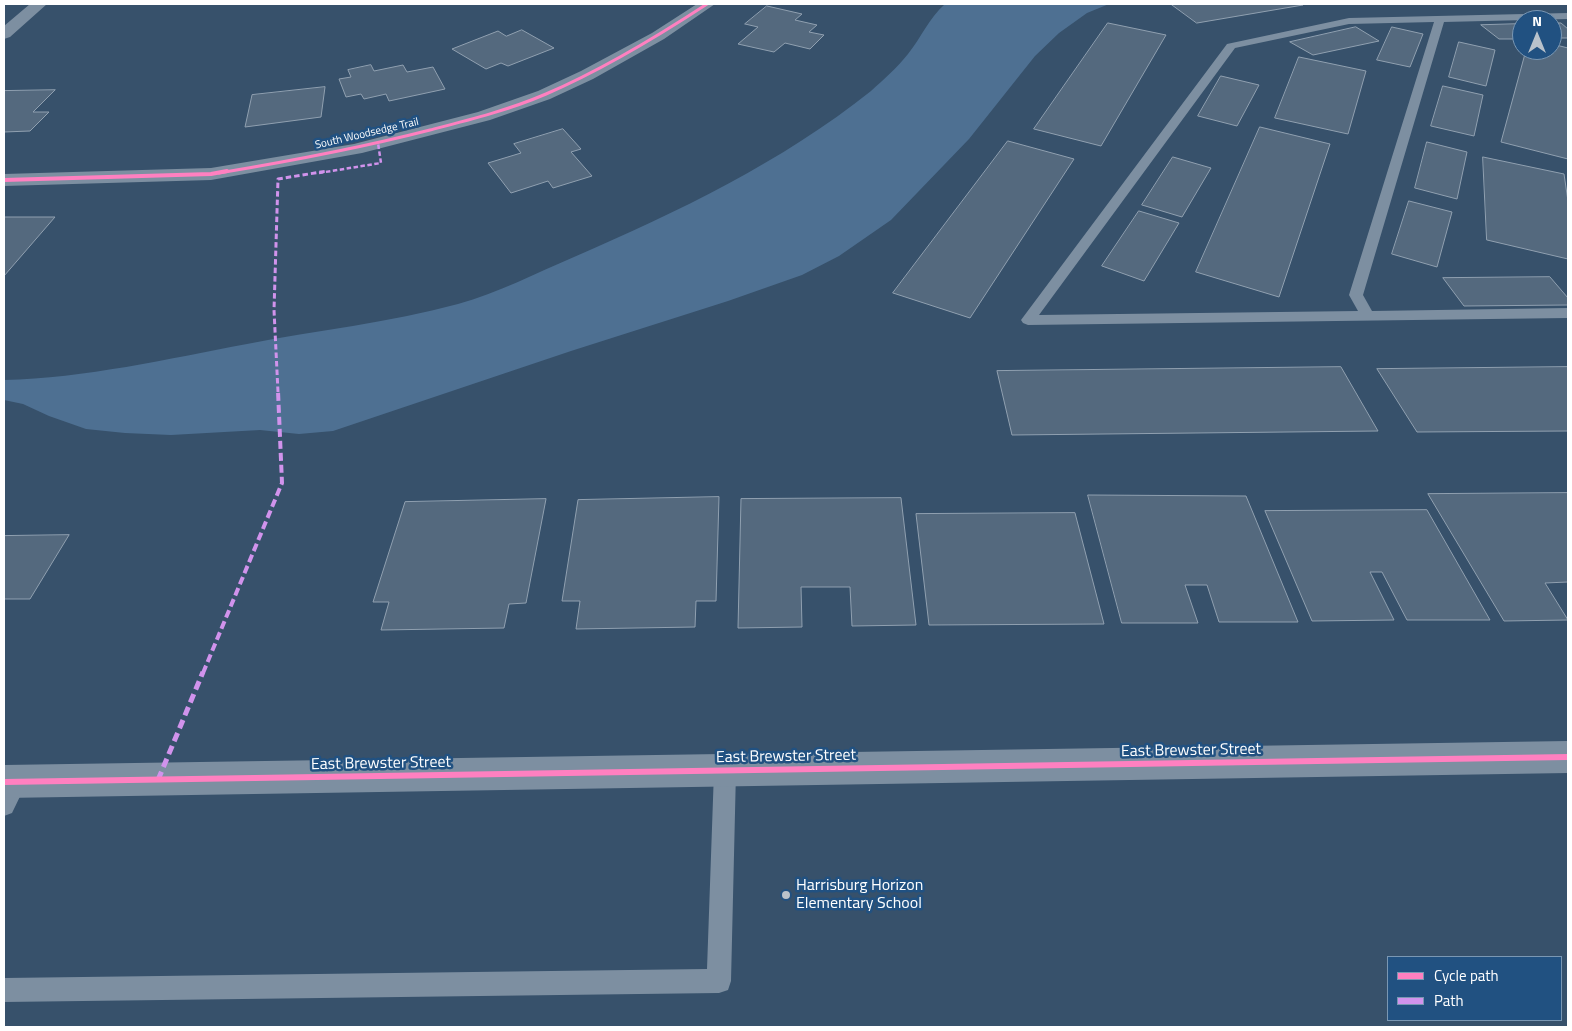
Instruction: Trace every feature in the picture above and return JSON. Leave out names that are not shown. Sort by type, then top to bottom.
[{"type":"street","points":[[4,34],[39,4]]},
{"type":"street","name":"South Woodsedge Trail","points":[[4,180],[211,174],[355,149],[484,116],[544,95],[587,75],[658,36],[707,4]]},
{"type":"street","name":"East Brewster Street","points":[[8,790],[725,771],[1568,757]]},
{"type":"lane","points":[[1568,16],[1349,21],[1231,46],[1028,320],[1568,314]]},
{"type":"lane","points":[[1368,316],[1356,295],[1440,19]]},
{"type":"lane","points":[[4,990],[719,981],[725,771]]},
{"type":"water","points":[[945,4],[1109,4],[1087,13],[1059,33],[1035,56],[969,139],[891,220],[839,256],[802,275],[333,431],[299,434],[260,430],[171,435],[125,433],[86,429],[49,416],[23,404],[4,400],[4,380],[96,372],[379,321],[432,311],[502,289],[652,222],[728,184],[802,141],[871,91],[890,73],[913,48],[934,15]]},
{"type":"building","points":[[1171,4],[1301,4],[1303,5],[1197,23]]},
{"type":"building","points":[[767,6],[802,14],[795,20],[817,25],[809,32],[824,35],[810,49],[785,43],[774,52],[738,44],[758,27],[745,24]]},
{"type":"building","points":[[1108,23],[1166,35],[1101,146],[1034,129]]},
{"type":"building","points":[[1512,24],[1512,39],[1499,39],[1481,25]]},
{"type":"building","points":[[1562,24],[1568,29],[1568,38],[1562,38]]},
{"type":"building","points":[[1356,27],[1379,41],[1313,55],[1290,42]]},
{"type":"building","points":[[1392,27],[1423,34],[1410,67],[1377,60]]},
{"type":"building","points":[[522,30],[554,48],[508,66],[501,63],[486,69],[452,49],[498,31],[506,36]]},
{"type":"building","points":[[1459,42],[1495,50],[1486,86],[1449,77]]},
{"type":"building","points":[[1562,46],[1568,48],[1568,159],[1501,142],[1523,60],[1562,60]]},
{"type":"building","points":[[1299,57],[1366,71],[1348,134],[1275,118]]},
{"type":"building","points":[[371,65],[374,71],[403,65],[407,72],[433,67],[445,89],[389,101],[386,94],[364,99],[361,94],[346,97],[339,79],[351,77],[348,70]]},
{"type":"building","points":[[1221,76],[1259,85],[1237,126],[1198,116]]},
{"type":"building","points":[[1443,86],[1483,95],[1474,136],[1431,126]]},
{"type":"building","points":[[325,87],[321,117],[245,127],[252,95]]},
{"type":"building","points":[[55,90],[33,112],[49,112],[30,131],[4,132],[4,91]]},
{"type":"building","points":[[1260,127],[1330,144],[1279,297],[1196,272]]},
{"type":"building","points":[[563,129],[581,149],[571,152],[592,176],[553,188],[548,181],[511,193],[488,163],[521,153],[514,144]]},
{"type":"building","points":[[1008,141],[1074,159],[970,318],[893,293]]},
{"type":"building","points":[[1427,142],[1467,152],[1457,199],[1415,188]]},
{"type":"building","points":[[1173,157],[1211,168],[1182,217],[1142,205]]},
{"type":"building","points":[[1483,157],[1564,174],[1568,201],[1568,259],[1487,240]]},
{"type":"building","points":[[1409,201],[1452,212],[1437,267],[1392,254]]},
{"type":"building","points":[[1139,211],[1179,223],[1144,281],[1102,266]]},
{"type":"building","points":[[4,217],[55,217],[4,276]]},
{"type":"building","points":[[1550,277],[1568,298],[1568,305],[1464,306],[1443,278]]},
{"type":"building","points":[[1341,367],[1378,431],[1012,435],[997,371]]},
{"type":"building","points":[[1568,367],[1568,431],[1417,432],[1377,369]]},
{"type":"building","points":[[1568,493],[1568,582],[1545,583],[1568,620],[1504,621],[1428,494]]},
{"type":"building","points":[[1088,495],[1246,496],[1298,622],[1219,622],[1207,585],[1185,585],[1198,623],[1122,623]]},
{"type":"building","points":[[719,497],[716,601],[696,601],[695,627],[576,629],[580,601],[562,601],[578,500]]},
{"type":"building","points":[[901,498],[916,625],[852,626],[850,587],[801,587],[802,627],[738,628],[741,499]]},
{"type":"building","points":[[546,499],[526,603],[509,604],[504,628],[381,630],[389,602],[373,602],[405,502]]},
{"type":"building","points":[[1427,510],[1490,620],[1407,620],[1382,572],[1370,572],[1394,620],[1312,621],[1265,511]]},
{"type":"building","points":[[1075,513],[1104,624],[929,625],[916,514]]},
{"type":"building","points":[[69,535],[30,599],[4,599],[4,536]]},
{"type":"marked path","points":[[158,780],[282,483],[274,310],[278,179],[381,163],[378,143]]},
{"type":"cycle path","points":[[4,180],[211,174],[355,149],[484,116],[544,95],[587,75],[658,36],[707,4]]},
{"type":"cycle path","points":[[4,782],[1568,757]]},
{"type":"place","name":"Harrisburg Horizon Elementary School","points":[[786,895]]}]
